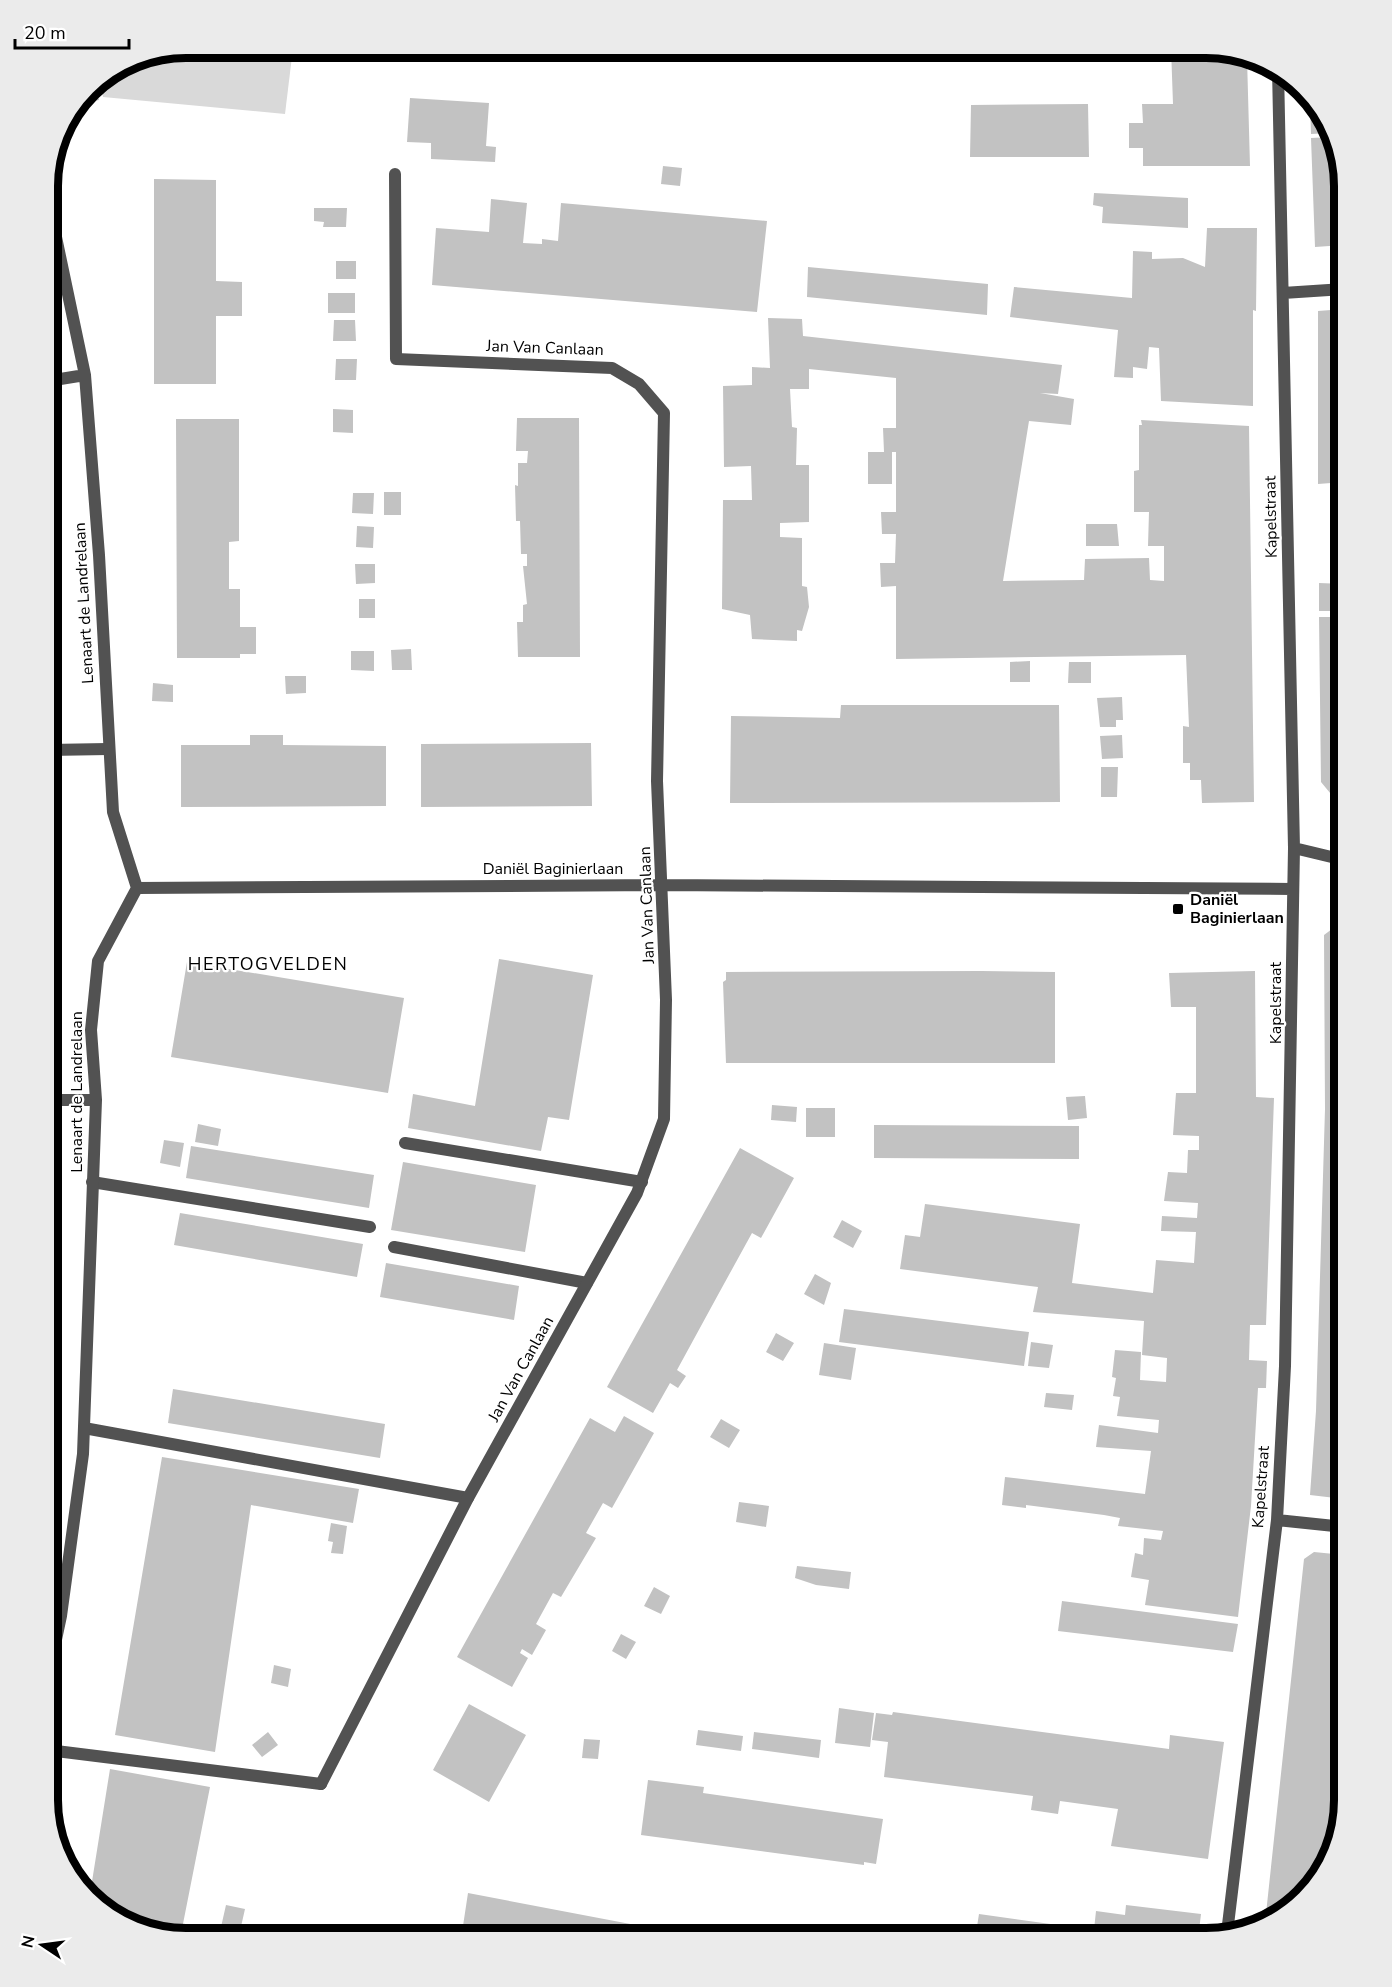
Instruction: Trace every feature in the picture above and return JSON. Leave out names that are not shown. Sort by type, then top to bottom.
[{"type":"street","name":"Kapelstraat","points":[[1228,1926],[1277,1520],[1285,1366],[1290,1195],[1294,848],[1278,81]]},
{"type":"street","name":"Jan Van Canlaan","points":[[58,1751],[321,1784],[468,1498],[642,1182],[664,1119],[666,1000],[664,885],[657,781],[664,413],[639,384],[612,368],[396,359],[395,174]]},
{"type":"street","name":"Lenaart de Landrelaan","points":[[58,1593],[83,1454],[96,1100],[91,1030],[98,961],[137,888],[113,812],[99,555],[85,375],[59,251]]},
{"type":"street","points":[[1283,294],[1334,290]]},
{"type":"street","points":[[59,379],[85,375]]},
{"type":"street","points":[[59,750],[108,749]]},
{"type":"street","points":[[1294,848],[1334,858]]},
{"type":"street","name":"Daniël Baginierlaan","points":[[137,888],[664,885],[1293,888]]},
{"type":"street","points":[[58,1100],[96,1100]]},
{"type":"street","points":[[405,1143],[642,1182]]},
{"type":"street","points":[[92,1182],[370,1227]]},
{"type":"street","points":[[394,1247],[587,1283]]},
{"type":"street","points":[[84,1428],[468,1498]]},
{"type":"street","points":[[1277,1520],[1334,1526]]},
{"type":"shaded area","points":[[186,58],[292,58],[285,114],[103,97],[102,90],[115,80],[153,63]]},
{"type":"building","points":[[1171,59],[1214,59],[1247,65],[1250,166],[1143,166],[1143,148],[1129,148],[1129,123],[1143,123],[1142,104],[1173,104]]},
{"type":"building","points":[[98,94],[99,100],[91,101]]},
{"type":"building","points":[[410,98],[489,103],[486,146],[496,147],[495,162],[431,159],[431,143],[407,142]]},
{"type":"building","points":[[1088,104],[1089,157],[970,157],[971,105]]},
{"type":"building","points":[[1310,113],[1322,133],[1311,134]]},
{"type":"building","points":[[1324,137],[1329,153],[1334,186],[1334,246],[1315,247],[1311,138]]},
{"type":"building","points":[[663,166],[682,168],[680,186],[661,184]]},
{"type":"building","points":[[154,179],[216,180],[216,281],[242,282],[242,316],[216,316],[216,384],[154,384]]},
{"type":"building","points":[[1094,193],[1188,198],[1188,228],[1102,223],[1103,207],[1093,205]]},
{"type":"building","points":[[491,199],[527,203],[523,243],[542,244],[542,239],[558,241],[561,203],[767,221],[757,312],[432,285],[436,228],[489,232]]},
{"type":"building","points":[[314,208],[347,208],[346,227],[323,227],[324,222],[314,221]]},
{"type":"building","points":[[1207,228],[1257,228],[1256,311],[1253,310],[1253,406],[1161,401],[1159,348],[1149,347],[1147,369],[1133,367],[1133,378],[1114,377],[1118,330],[1010,317],[1014,287],[1132,298],[1133,251],[1152,252],[1152,259],[1183,258],[1205,267]]},
{"type":"building","points":[[336,261],[356,261],[356,279],[336,279]]},
{"type":"building","points":[[808,267],[988,284],[987,315],[807,297]]},
{"type":"building","points":[[328,293],[355,293],[355,313],[328,313]]},
{"type":"building","points":[[1334,310],[1334,483],[1318,484],[1318,311]]},
{"type":"building","points":[[768,318],[802,319],[803,336],[1062,365],[1058,394],[1040,393],[1074,399],[1071,425],[1029,421],[1003,581],[1084,580],[1085,559],[1149,558],[1150,580],[1164,581],[1164,546],[1148,546],[1149,512],[1134,512],[1134,471],[1139,470],[1141,420],[1249,426],[1254,802],[1202,803],[1201,780],[1190,780],[1190,763],[1183,763],[1183,726],[1189,727],[1186,655],[896,659],[896,586],[881,587],[880,563],[895,563],[896,534],[882,534],[881,512],[896,512],[896,452],[892,452],[892,484],[868,484],[868,452],[884,452],[883,428],[896,428],[896,378],[809,369],[809,389],[790,389],[792,427],[797,428],[796,465],[809,465],[809,522],[780,523],[780,537],[802,538],[802,586],[807,587],[809,607],[802,631],[797,630],[797,641],[752,639],[750,615],[722,609],[723,500],[752,500],[751,466],[724,467],[723,386],[752,385],[752,367],[770,368]]},
{"type":"building","points":[[334,320],[355,320],[356,341],[333,341]]},
{"type":"building","points":[[336,359],[357,359],[356,380],[335,380]]},
{"type":"building","points":[[333,409],[353,410],[353,433],[333,432]]},
{"type":"building","points":[[517,418],[579,418],[580,657],[518,657],[517,622],[523,622],[523,605],[527,604],[523,566],[527,566],[527,554],[521,554],[520,521],[516,521],[515,485],[518,486],[518,463],[527,463],[528,451],[516,451]]},
{"type":"building","points":[[176,419],[239,419],[239,541],[229,542],[229,589],[240,589],[240,627],[256,627],[256,654],[240,654],[240,658],[177,658]]},
{"type":"building","points":[[384,492],[401,492],[401,515],[384,515]]},
{"type":"building","points":[[353,493],[374,493],[373,514],[352,513]]},
{"type":"building","points":[[1086,524],[1117,524],[1119,546],[1086,546]]},
{"type":"building","points":[[357,526],[374,527],[373,548],[356,547]]},
{"type":"building","points":[[355,564],[375,564],[375,583],[356,584]]},
{"type":"building","points":[[1319,583],[1334,584],[1334,611],[1319,611]]},
{"type":"building","points":[[359,599],[375,599],[375,618],[359,618]]},
{"type":"building","points":[[1319,617],[1334,617],[1334,798],[1321,782]]},
{"type":"building","points":[[411,649],[412,670],[392,670],[391,650]]},
{"type":"building","points":[[351,651],[374,651],[374,671],[351,670]]},
{"type":"building","points":[[1030,661],[1030,682],[1010,682],[1010,662]]},
{"type":"building","points":[[1069,662],[1091,662],[1091,683],[1068,683]]},
{"type":"building","points":[[285,676],[306,676],[306,693],[286,694]]},
{"type":"building","points":[[153,683],[173,685],[173,702],[152,701]]},
{"type":"building","points":[[1122,697],[1123,720],[1116,720],[1116,727],[1100,727],[1097,698]]},
{"type":"building","points":[[841,705],[1059,705],[1060,802],[730,803],[731,716],[840,718]]},
{"type":"building","points":[[250,735],[283,735],[283,745],[386,746],[386,806],[181,807],[181,745],[250,745]]},
{"type":"building","points":[[1122,735],[1123,758],[1102,759],[1100,736]]},
{"type":"building","points":[[591,743],[592,806],[421,807],[421,744]]},
{"type":"building","points":[[1101,767],[1118,767],[1117,797],[1101,797]]},
{"type":"building","points":[[1334,928],[1334,1498],[1310,1495],[1316,1411],[1325,1109],[1324,935]]},
{"type":"building","points":[[499,959],[593,975],[569,1120],[548,1117],[541,1151],[408,1128],[413,1094],[475,1106]]},
{"type":"building","points":[[187,962],[404,998],[388,1093],[171,1057]]},
{"type":"building","points":[[1255,971],[1256,1097],[1274,1098],[1266,1325],[1250,1325],[1249,1360],[1267,1361],[1266,1388],[1258,1388],[1251,1506],[1238,1617],[1145,1605],[1149,1580],[1131,1577],[1135,1553],[1143,1555],[1144,1538],[1161,1540],[1163,1531],[1118,1526],[1120,1518],[1104,1515],[1026,1505],[1026,1508],[1002,1505],[1005,1477],[1145,1494],[1151,1451],[1096,1447],[1099,1425],[1158,1433],[1159,1420],[1117,1416],[1120,1397],[1113,1396],[1116,1378],[1112,1377],[1115,1350],[1141,1352],[1140,1380],[1166,1382],[1167,1358],[1142,1355],[1144,1321],[1033,1312],[1038,1287],[900,1269],[905,1235],[920,1237],[925,1204],[1080,1224],[1072,1283],[1153,1293],[1156,1260],[1194,1263],[1196,1232],[1161,1231],[1162,1216],[1197,1218],[1198,1203],[1164,1201],[1168,1172],[1187,1173],[1188,1150],[1199,1150],[1199,1136],[1173,1135],[1176,1093],[1196,1093],[1196,1007],[1171,1007],[1169,973]]},
{"type":"building","points":[[726,972],[1055,972],[1055,1063],[726,1063],[723,982],[726,980]]},
{"type":"building","points":[[1085,1096],[1087,1118],[1068,1120],[1066,1097]]},
{"type":"building","points":[[772,1105],[797,1107],[796,1122],[771,1120]]},
{"type":"building","points":[[806,1108],[835,1108],[835,1137],[806,1137]]},
{"type":"building","points":[[198,1124],[221,1129],[218,1146],[195,1142]]},
{"type":"building","points":[[874,1125],[1079,1126],[1079,1159],[874,1158]]},
{"type":"building","points":[[164,1140],[184,1143],[180,1167],[160,1163]]},
{"type":"building","points":[[191,1146],[374,1175],[369,1208],[186,1178]]},
{"type":"building","points":[[740,1148],[794,1178],[761,1238],[752,1233],[677,1370],[686,1376],[678,1388],[670,1383],[653,1413],[607,1387]]},
{"type":"building","points":[[403,1162],[536,1185],[525,1252],[391,1230]]},
{"type":"building","points":[[180,1213],[363,1244],[357,1277],[174,1245]]},
{"type":"building","points":[[842,1220],[862,1231],[853,1248],[833,1237]]},
{"type":"building","points":[[386,1263],[519,1286],[514,1320],[380,1297]]},
{"type":"building","points":[[815,1274],[831,1283],[824,1305],[804,1294]]},
{"type":"building","points":[[844,1309],[1029,1332],[1024,1366],[839,1342]]},
{"type":"building","points":[[776,1333],[794,1343],[783,1361],[766,1352]]},
{"type":"building","points":[[1031,1342],[1053,1345],[1049,1368],[1028,1366]]},
{"type":"building","points":[[824,1343],[856,1348],[851,1380],[819,1375]]},
{"type":"building","points":[[173,1389],[385,1424],[380,1458],[168,1423]]},
{"type":"building","points":[[1046,1393],[1074,1395],[1072,1410],[1044,1407]]},
{"type":"building","points":[[624,1416],[654,1433],[612,1508],[603,1503],[586,1533],[596,1538],[561,1597],[553,1593],[536,1624],[546,1630],[532,1655],[522,1649],[520,1653],[528,1658],[512,1687],[457,1657],[590,1418],[615,1432]]},
{"type":"building","points":[[721,1419],[740,1430],[729,1448],[710,1437]]},
{"type":"building","points":[[162,1457],[359,1489],[353,1523],[251,1505],[215,1752],[115,1735]]},
{"type":"building","points":[[739,1502],[769,1506],[766,1527],[736,1522]]},
{"type":"building","points":[[331,1523],[347,1526],[343,1554],[331,1553],[333,1542],[328,1541]]},
{"type":"building","points":[[1314,1552],[1334,1554],[1334,1801],[1329,1834],[1316,1865],[1296,1891],[1266,1913],[1304,1559]]},
{"type":"building","points":[[797,1566],[851,1572],[849,1589],[816,1585],[795,1578]]},
{"type":"building","points":[[654,1587],[670,1596],[661,1614],[644,1606]]},
{"type":"building","points":[[1062,1601],[1238,1624],[1233,1652],[1058,1631]]},
{"type":"building","points":[[621,1634],[636,1642],[626,1659],[612,1651]]},
{"type":"building","points":[[274,1665],[291,1669],[288,1687],[271,1683]]},
{"type":"building","points":[[469,1704],[526,1735],[489,1802],[433,1770]]},
{"type":"building","points":[[839,1708],[874,1713],[870,1747],[835,1743]]},
{"type":"building","points":[[893,1712],[1169,1749],[1170,1735],[1224,1742],[1208,1859],[1111,1846],[1118,1809],[1060,1801],[1058,1814],[1031,1810],[1033,1796],[884,1777],[888,1742],[872,1740],[876,1713],[892,1715]]},
{"type":"building","points":[[698,1730],[743,1736],[741,1751],[696,1745]]},
{"type":"building","points":[[268,1732],[278,1745],[262,1757],[252,1745]]},
{"type":"building","points":[[754,1732],[821,1740],[819,1758],[752,1749]]},
{"type":"building","points":[[584,1739],[600,1740],[598,1759],[582,1758]]},
{"type":"building","points":[[110,1769],[210,1787],[182,1928],[161,1926],[137,1919],[108,1902],[91,1886]]},
{"type":"building","points":[[648,1780],[704,1787],[703,1793],[883,1819],[876,1864],[864,1862],[864,1865],[641,1835]]},
{"type":"building","points":[[468,1893],[652,1928],[463,1928]]},
{"type":"building","points":[[226,1905],[245,1909],[241,1928],[221,1927]]},
{"type":"building","points":[[1126,1905],[1201,1914],[1199,1928],[1094,1928],[1096,1911],[1125,1915]]},
{"type":"building","points":[[979,1914],[1080,1928],[977,1928]]},
{"type":"place","name":"Daniël Baginierlaan","points":[[1178,909]]},
{"type":"district","name":"HERTOGVELDEN","points":[[268,964]]}]
